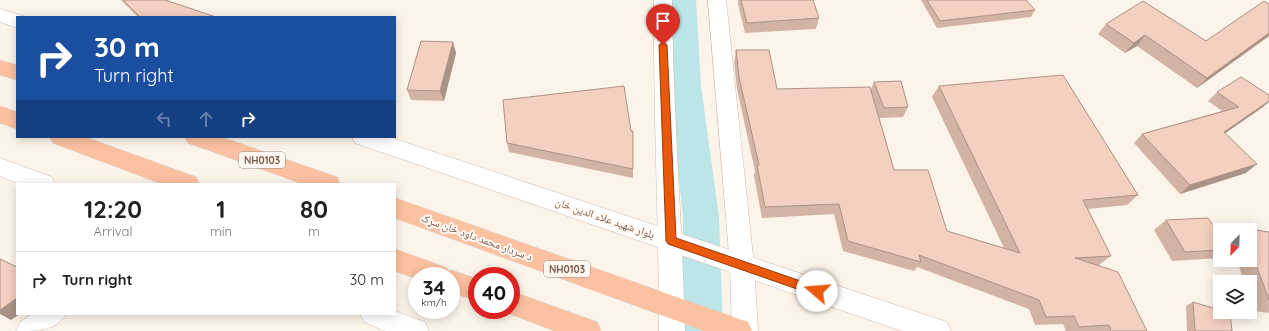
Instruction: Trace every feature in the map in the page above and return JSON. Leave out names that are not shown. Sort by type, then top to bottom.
[{"type":"highway","points":[[0,67],[16,73]]},
{"type":"highway","points":[[0,114],[16,121]]},
{"type":"highway","points":[[64,138],[185,183]]},
{"type":"highway","name":"NH0103","points":[[199,138],[326,183]]},
{"type":"highway","name":"د سردار محمد داود خان سړک","points":[[396,208],[739,331]]},
{"type":"highway","points":[[396,260],[414,267]]},
{"type":"highway","points":[[520,306],[588,331]]},
{"type":"street","points":[[663,0],[662,60],[671,241],[672,331]]},
{"type":"street","points":[[717,0],[742,266],[745,331]]},
{"type":"street","points":[[0,15],[16,21]]},
{"type":"street","name":"بلوار شهید علاء الدین خان","points":[[366,138],[938,331]]},
{"type":"street","points":[[0,167],[41,183]]},
{"type":"street","points":[[29,331],[52,315]]},
{"type":"street","points":[[376,315],[416,331]]},
{"type":"building","points":[[123,0],[165,0],[213,16],[139,16]]},
{"type":"building","points":[[741,0],[813,0],[819,18],[747,23]]},
{"type":"building","points":[[927,0],[1026,0],[1035,10],[940,21]]},
{"type":"building","points":[[1143,1],[1206,41],[1264,1],[1269,4],[1269,33],[1207,78],[1145,35],[1134,43],[1106,24]]},
{"type":"building","points":[[421,41],[453,42],[440,91],[407,90]]},
{"type":"building","points":[[736,50],[769,50],[777,89],[870,87],[894,170],[928,170],[947,231],[1020,253],[939,86],[1063,75],[1138,195],[1083,200],[1111,256],[1075,258],[1118,272],[1147,331],[1111,331],[1109,325],[1079,327],[1074,316],[1046,317],[1039,300],[919,255],[921,262],[848,241],[839,204],[765,207],[757,165],[759,165],[739,77]]},
{"type":"building","points":[[1241,77],[1269,95],[1269,101],[1224,132],[1257,164],[1190,185],[1142,134],[1239,107],[1217,92]]},
{"type":"building","points":[[901,81],[908,107],[884,108],[874,82]]},
{"type":"building","points":[[624,86],[631,131],[633,131],[633,169],[507,143],[503,100]]},
{"type":"building","points":[[1208,218],[1213,224],[1213,250],[1185,252],[1166,220]]},
{"type":"building","points":[[1257,230],[1269,232],[1269,300],[1257,267]]},
{"type":"building","points":[[0,259],[16,267],[16,299],[0,310]]},
{"type":"building","points":[[1193,302],[1213,308],[1213,319],[1231,319],[1232,331],[1195,331]]},
{"type":"waterway","points":[[682,0],[685,86],[701,217],[703,331]]},
{"type":"route","points":[[663,45],[662,60],[671,241],[817,291]]}]
